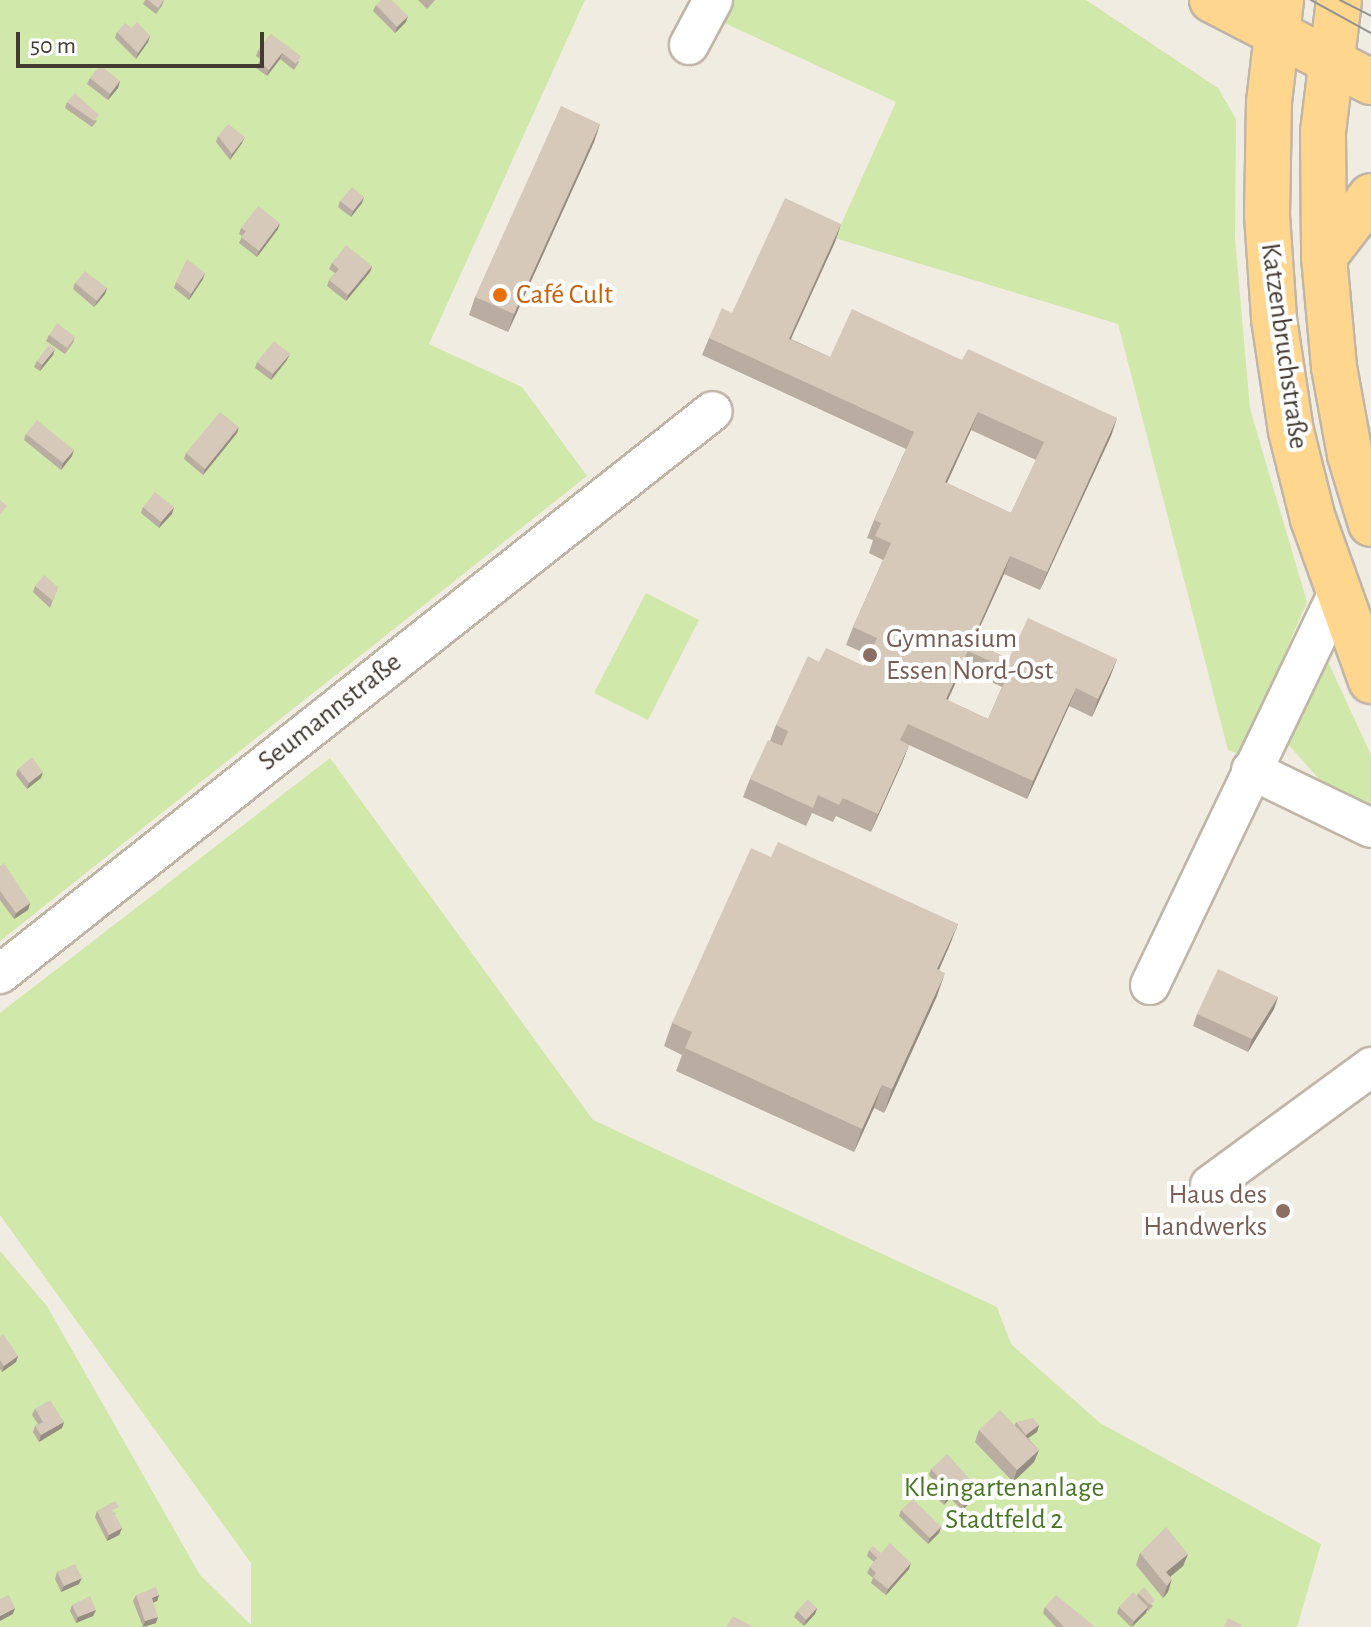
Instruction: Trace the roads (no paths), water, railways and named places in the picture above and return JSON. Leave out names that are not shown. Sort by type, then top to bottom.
[{"type":"main road","points":[[1212,0],[1279,16],[1330,60],[1371,82]]},
{"type":"main road","name":"Katzenbruchstraße","points":[[1338,3],[1323,132],[1324,257],[1334,367],[1350,455],[1371,524]]},
{"type":"main road","name":"Katzenbruchstraße","points":[[1279,16],[1267,215],[1274,319],[1291,431],[1337,595],[1371,681]]},
{"type":"main road","points":[[1324,257],[1371,196]]},
{"type":"street","points":[[689,45],[713,0]]},
{"type":"street","name":"Seumannstraße","points":[[0,974],[713,411]]},
{"type":"street","points":[[1150,985],[1337,595]]},
{"type":"street","points":[[1251,770],[1371,828]]},
{"type":"street","points":[[1210,1185],[1371,1067]]},
{"type":"tram line","points":[[1311,0],[1371,33]]},
{"type":"tram line","points":[[1340,0],[1371,16]]},
{"type":"place","name":"Café Cult","points":[[500,295]]},
{"type":"place","name":"Gymnasium Essen Nord-Ost","points":[[870,655]]},
{"type":"place","name":"Haus des Handwerks","points":[[1283,1211]]},
{"type":"park label","name":"Kleingartenanlage Stadtfeld 2","points":[[1004,1504]]}]
